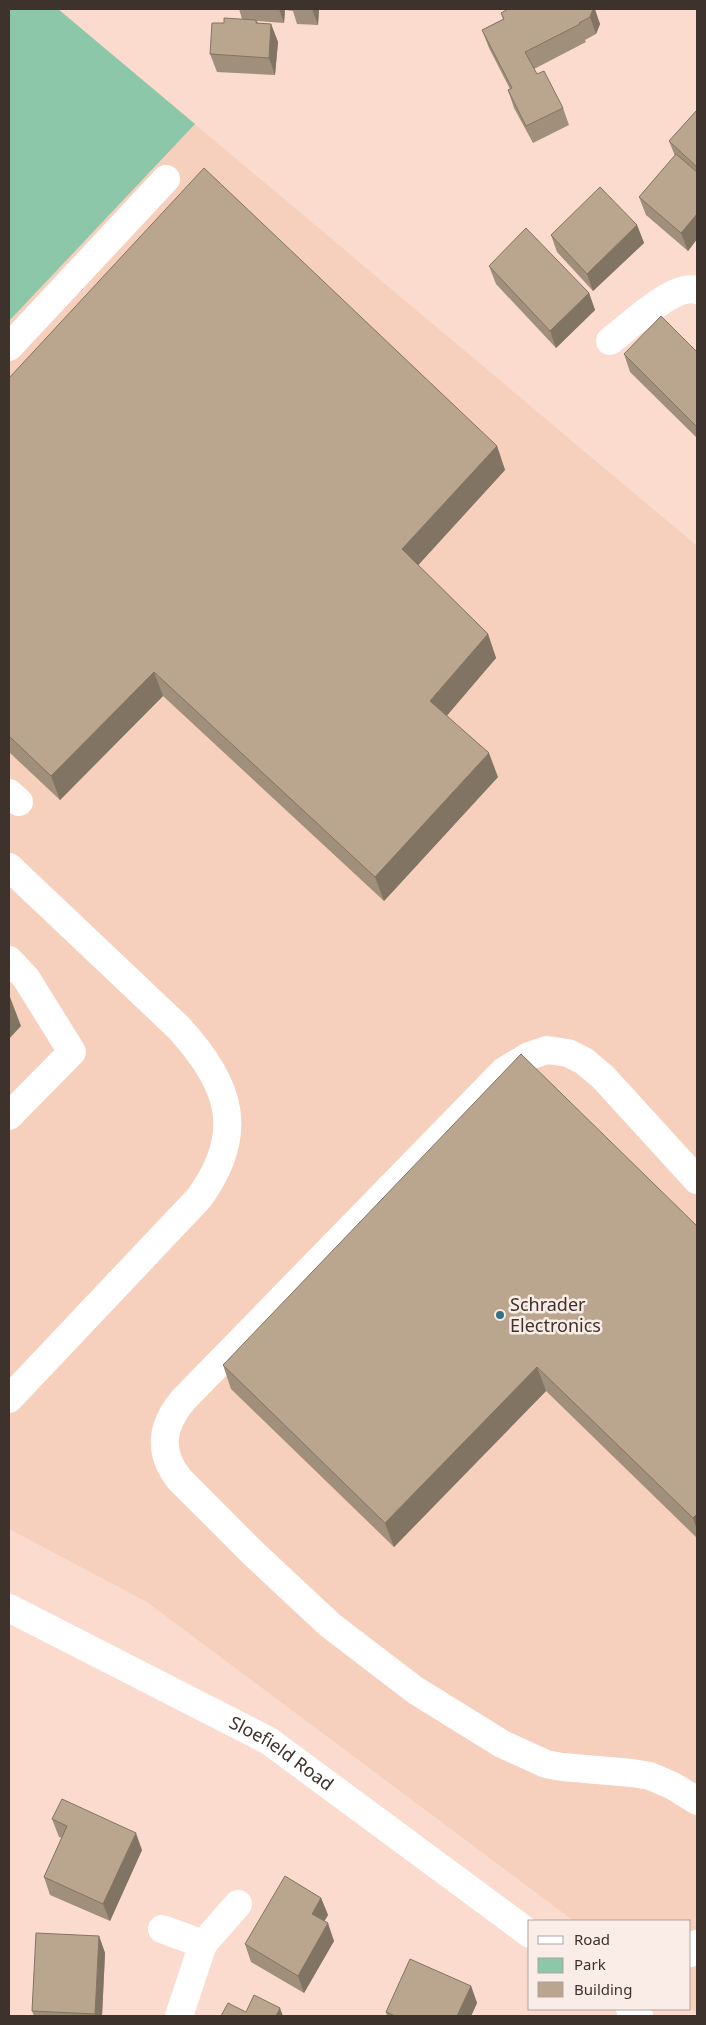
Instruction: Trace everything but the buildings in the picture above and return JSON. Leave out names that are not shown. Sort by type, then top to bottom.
[{"type":"street","points":[[9,346],[166,180]]},
{"type":"street","points":[[610,341],[670,294],[683,289],[697,290]]},
{"type":"street","points":[[9,867],[179,1028],[196,1047],[209,1065],[221,1090],[227,1112],[229,1134],[219,1165],[199,1198],[9,1399]]},
{"type":"street","points":[[9,960],[26,978],[72,1052],[9,1116]]},
{"type":"street","points":[[697,1180],[603,1077],[584,1060],[568,1052],[547,1050],[529,1056],[504,1071],[183,1400],[171,1414],[166,1428],[165,1442],[166,1456],[171,1470],[213,1513],[330,1624],[415,1690],[502,1744],[530,1758],[562,1767],[650,1776],[674,1786],[697,1801]]},
{"type":"street","name":"Sloefield Road","points":[[9,1608],[269,1740],[528,1933]]},
{"type":"street","points":[[179,2016],[204,1944],[238,1904]]},
{"type":"street","points":[[162,1929],[204,1944]]},
{"type":"shaded area","points":[[9,9],[58,9],[697,546],[697,2014],[691,2009],[691,1920],[573,1920],[147,1602],[9,1529]]},
{"type":"green space","points":[[9,9],[58,9],[195,124],[9,321]]},
{"type":"place","name":"Schrader Electronics","points":[[500,1315]]}]
